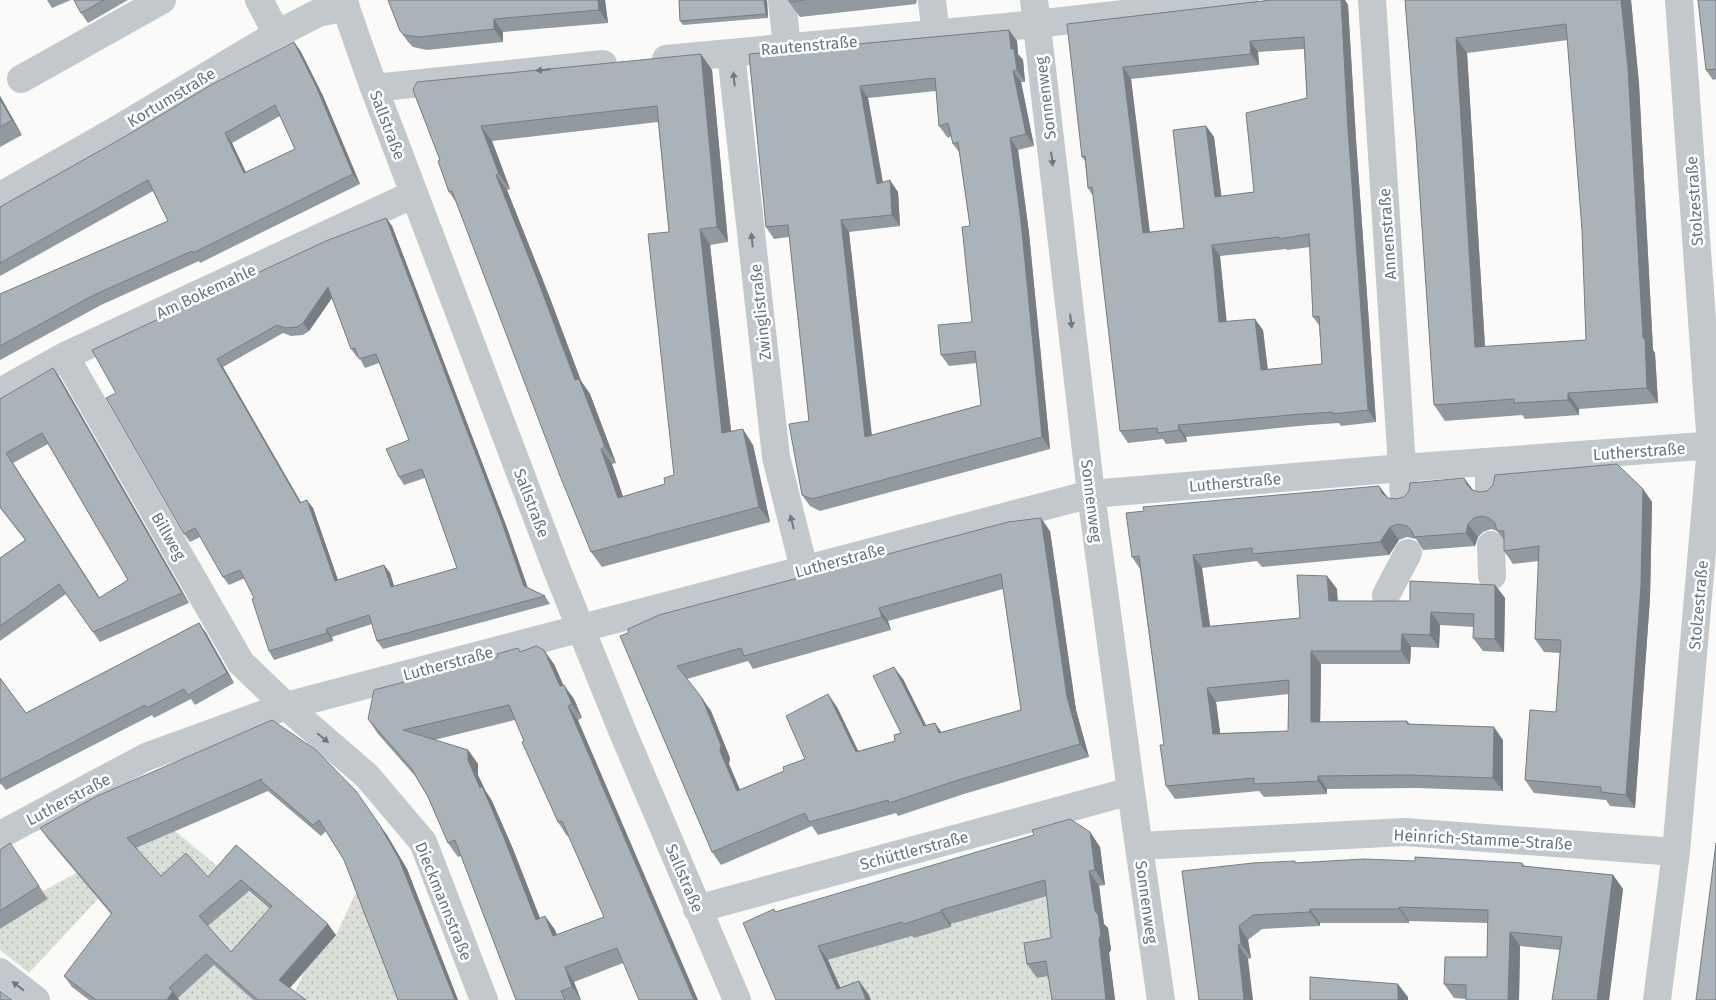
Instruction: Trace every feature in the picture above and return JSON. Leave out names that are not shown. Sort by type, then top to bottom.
[{"type":"street","points":[[21,79],[162,0]]},
{"type":"street","points":[[259,0],[277,34]]},
{"type":"street","points":[[782,0],[787,47]]},
{"type":"street","name":"Rautenstraße","points":[[374,88],[936,33],[1035,12],[1244,0]]},
{"type":"street","name":"Annenstraße","points":[[1372,0],[1404,497]]},
{"type":"street","name":"Stolzestraße","points":[[1657,1000],[1676,852],[1714,446],[1679,0]]},
{"type":"street","points":[[932,2],[936,33]]},
{"type":"street","name":"Kortumstraße","points":[[11,190],[277,34],[318,13],[344,3]]},
{"type":"street","name":"Sallstraße","points":[[344,3],[414,194],[581,629],[736,1000]]},
{"type":"street","name":"Sonnenweg","points":[[1035,12],[1091,494],[1161,1000]]},
{"type":"street","name":"Zwinglistraße","points":[[731,53],[776,456],[804,569]]},
{"type":"street","name":"Am Bokemahle","points":[[0,392],[65,356],[414,194]]},
{"type":"street","name":"Billweg","points":[[65,356],[242,663],[286,706]]},
{"type":"street","name":"Lutherstraße","points":[[0,835],[146,757],[286,706],[1091,494],[1402,468],[1714,446]]},
{"type":"street","points":[[1488,462],[1489,490]]},
{"type":"street","points":[[1491,545],[1492,576]]},
{"type":"street","points":[[1386,594],[1408,553]]},
{"type":"street","name":"Dieckmannstraße","points":[[286,706],[367,776],[423,842],[484,1000]]},
{"type":"street","name":"Schüttlerstraße","points":[[697,909],[1131,791]]},
{"type":"street","name":"Heinrich-Stamme-Straße","points":[[1139,846],[1405,832],[1676,852]]},
{"type":"street","points":[[0,972],[36,1000]]},
{"type":"shaded area","points":[[175,831],[279,917],[227,977],[253,1000],[178,1000],[130,964],[207,927],[229,908],[169,887],[126,863],[92,892],[98,899],[29,973],[0,950],[0,929],[48,899],[43,891],[121,849],[123,854]]},
{"type":"shaded area","points":[[358,888],[401,1000],[299,1000],[293,996],[305,970],[336,935]]},
{"type":"shaded area","points":[[1050,890],[1056,975],[1060,1000],[871,1000],[869,995],[846,1000],[813,965],[912,936],[914,938],[951,927],[951,924]]},
{"type":"building","points":[[74,0],[104,0],[81,13]]},
{"type":"building","points":[[388,0],[598,0],[599,10],[494,19],[494,29],[419,37],[404,35],[400,31]]},
{"type":"building","points":[[679,0],[764,0],[766,14],[680,21]]},
{"type":"building","points":[[789,0],[805,0],[789,2]]},
{"type":"building","points":[[1271,0],[1341,0],[1368,410],[1178,425],[1179,430],[1158,433],[1157,428],[1120,431],[1092,187],[1088,188],[1085,156],[1082,157],[1067,24]],"holes":[[[1304,37],[1307,98],[1246,113],[1254,192],[1215,197],[1206,126],[1173,130],[1184,228],[1143,233],[1123,67],[1251,54],[1250,41]],[[1309,234],[1313,317],[1319,316],[1322,364],[1261,370],[1255,319],[1219,322],[1212,245],[1279,237],[1279,239]]]},
{"type":"building","points":[[1405,0],[1621,0],[1628,68],[1647,388],[1568,393],[1568,400],[1514,403],[1514,399],[1434,405]],"holes":[[[1566,24],[1582,230],[1586,340],[1475,347],[1456,38]]]},
{"type":"building","points":[[1698,0],[1716,0],[1716,69],[1706,70]]},
{"type":"building","points":[[1009,30],[1011,49],[1014,49],[1017,70],[1013,71],[1026,134],[1010,138],[1021,221],[1042,437],[812,499],[802,495],[789,424],[809,421],[788,225],[766,227],[749,54]],"holes":[[[935,78],[939,126],[948,123],[953,144],[958,142],[970,226],[962,227],[972,322],[938,325],[941,355],[975,351],[981,405],[865,437],[841,220],[892,215],[890,180],[877,184],[860,86]]]},
{"type":"building","points":[[294,42],[316,86],[353,174],[193,253],[192,251],[94,295],[0,346],[0,294],[168,221],[148,180],[0,263],[0,207],[126,136],[211,85]],"holes":[[[275,105],[295,149],[244,173],[225,133]]]},
{"type":"building","points":[[701,54],[717,227],[700,229],[722,433],[743,429],[759,507],[591,552],[560,476],[452,191],[449,192],[438,161],[440,160],[413,90],[417,82]],"holes":[[[657,106],[669,232],[648,234],[674,475],[664,478],[665,484],[618,498],[601,449],[605,447],[579,379],[575,380],[496,175],[499,174],[481,126]]]},
{"type":"building","points":[[0,99],[12,120],[0,127]]},
{"type":"building","points":[[386,218],[501,520],[524,586],[545,596],[377,641],[369,615],[326,629],[327,633],[269,651],[252,599],[254,598],[240,570],[223,577],[195,528],[184,534],[106,398],[116,393],[92,350],[326,241]],"holes":[[[328,287],[351,349],[355,348],[359,359],[376,354],[409,440],[386,449],[399,477],[422,469],[457,568],[391,587],[384,565],[335,581],[307,500],[300,503],[217,359],[277,325],[285,328],[297,327],[303,323]]]},
{"type":"building","points":[[53,368],[182,593],[93,632],[59,584],[0,626],[0,558],[26,540],[0,507],[0,399]],"holes":[[[42,433],[128,580],[99,598],[6,453]]]},
{"type":"building","points":[[1617,464],[1643,489],[1641,585],[1626,795],[1601,792],[1601,787],[1525,780],[1530,710],[1556,712],[1561,640],[1535,639],[1539,546],[1504,551],[1504,531],[1497,531],[1495,523],[1489,518],[1482,516],[1474,518],[1468,524],[1466,533],[1414,537],[1412,531],[1407,526],[1398,524],[1390,527],[1380,542],[1252,554],[1252,548],[1193,555],[1203,627],[1300,618],[1297,575],[1327,576],[1329,601],[1410,601],[1410,581],[1495,585],[1495,639],[1473,638],[1474,614],[1431,612],[1430,635],[1402,634],[1401,651],[1311,651],[1311,722],[1407,721],[1407,724],[1494,727],[1493,778],[1407,775],[1318,776],[1318,781],[1254,784],[1254,778],[1166,786],[1160,745],[1164,745],[1139,556],[1132,557],[1126,513],[1144,511],[1143,507],[1379,486],[1382,493],[1388,498],[1396,499],[1404,497],[1409,491],[1410,483],[1464,478],[1472,490],[1480,492],[1487,491],[1493,485],[1495,475]],"holes":[[[1289,680],[1288,731],[1213,734],[1207,688]]]},
{"type":"building","points":[[1041,518],[1067,697],[1080,744],[955,781],[889,803],[888,800],[809,822],[805,813],[712,852],[620,636],[628,633],[628,629],[659,615],[1008,522]],"holes":[[[1001,574],[1021,710],[939,733],[935,723],[924,726],[894,667],[873,676],[901,733],[894,735],[895,741],[856,752],[828,694],[786,716],[805,759],[783,767],[784,771],[737,791],[720,751],[721,745],[702,698],[677,666],[741,648],[744,656],[882,617],[879,608]]]},
{"type":"building","points":[[199,623],[227,673],[188,695],[184,689],[147,708],[145,705],[0,780],[0,678],[26,713]]},
{"type":"building","points":[[536,646],[544,650],[560,686],[564,685],[572,704],[568,706],[694,1000],[639,1000],[617,948],[565,967],[572,987],[561,991],[565,1000],[516,1000],[455,840],[448,843],[428,797],[411,768],[368,719],[374,690],[498,657],[497,654],[518,648],[520,652]],"holes":[[[509,705],[524,741],[522,742],[558,822],[562,821],[604,917],[553,936],[545,916],[536,920],[503,835],[482,786],[480,788],[468,760],[468,750],[403,730]]]},
{"type":"building","points":[[272,720],[316,750],[356,791],[379,824],[399,859],[455,1000],[398,1000],[344,860],[319,820],[313,825],[261,781],[262,779],[127,838],[161,876],[186,853],[208,877],[236,845],[328,924],[279,980],[306,1000],[258,1000],[206,954],[169,988],[173,991],[167,1000],[96,1000],[64,976],[112,913],[40,828],[95,797]],"holes":[[[241,880],[272,906],[231,952],[199,916]]]},
{"type":"building","points":[[1070,819],[1090,832],[1095,870],[1089,871],[1101,935],[1099,939],[1106,1000],[1052,1000],[1046,961],[1027,964],[1024,943],[1051,938],[1045,880],[941,910],[941,912],[904,924],[902,922],[818,946],[837,989],[859,981],[866,1000],[776,1000],[743,923],[774,909],[775,912],[1034,835],[1032,830]]},
{"type":"building","points":[[10,843],[39,886],[0,911],[0,850]]},
{"type":"building","points":[[1716,843],[1716,1000],[1696,1000],[1699,977]]},
{"type":"building","points":[[1415,857],[1522,863],[1522,866],[1613,875],[1597,1000],[1552,1000],[1562,937],[1510,932],[1508,1000],[1466,1000],[1466,985],[1444,984],[1445,957],[1487,957],[1488,910],[1399,907],[1399,909],[1310,909],[1310,912],[1253,915],[1239,926],[1241,944],[1238,945],[1244,1000],[1199,1000],[1182,871],[1253,863],[1295,861],[1295,863],[1364,859],[1415,861]]},
{"type":"building","points":[[1310,977],[1398,984],[1398,1000],[1310,1000]]},
{"type":"building","points":[[0,991],[12,1000],[0,1000]]}]
